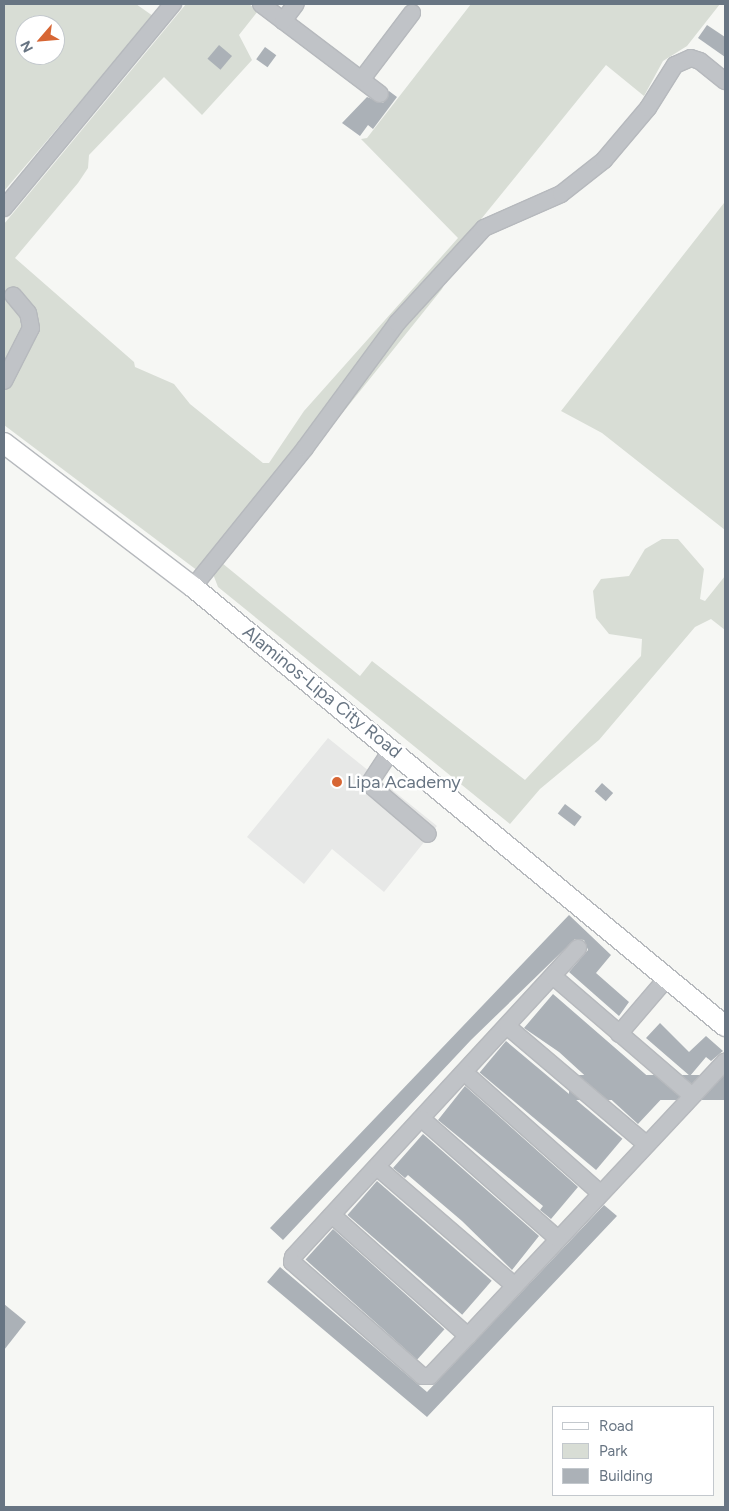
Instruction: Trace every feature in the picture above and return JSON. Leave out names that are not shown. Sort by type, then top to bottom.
[{"type":"main road","name":"Alaminos-Lipa City Road","points":[[4,442],[193,587],[392,749],[725,1026]]},
{"type":"street","points":[[4,208],[173,4]]},
{"type":"street","points":[[261,4],[380,94]]},
{"type":"street","points":[[283,20],[296,4]]},
{"type":"street","points":[[362,79],[412,13]]},
{"type":"street","points":[[193,587],[305,448],[397,323],[484,228],[561,194],[604,160],[648,108],[675,65],[691,58],[700,61],[725,81]]},
{"type":"street","points":[[4,381],[31,328],[28,313],[13,295]]},
{"type":"street","points":[[392,749],[369,784],[428,834]]},
{"type":"street","points":[[578,948],[554,978],[332,1215],[292,1262],[422,1376],[430,1376],[725,1060]]},
{"type":"street","points":[[554,978],[691,1095]]},
{"type":"street","points":[[619,1034],[667,978]]},
{"type":"street","points":[[508,1027],[646,1144]]},
{"type":"street","points":[[465,1073],[600,1193]]},
{"type":"street","points":[[422,1119],[558,1239]]},
{"type":"street","points":[[377,1167],[515,1286]]},
{"type":"street","points":[[332,1215],[468,1336]]},
{"type":"shaded area","name":"Lipa Academy","points":[[328,738],[437,826],[384,892],[332,849],[304,884],[247,837]]},
{"type":"green space","points":[[4,4],[136,4],[153,16],[4,191]]},
{"type":"green space","points":[[186,4],[249,4],[258,11],[239,35],[252,60],[202,115],[164,77],[89,155],[88,168],[78,183],[15,258],[134,362],[135,367],[174,384],[190,404],[263,463],[269,463],[304,411],[458,238],[361,139],[367,138],[471,4],[720,4],[687,46],[663,61],[644,96],[606,65],[469,234],[442,289],[222,563],[360,676],[372,661],[525,780],[641,656],[642,639],[609,634],[596,618],[593,591],[601,579],[629,576],[645,549],[662,539],[678,539],[704,569],[700,599],[705,601],[725,576],[725,630],[711,619],[695,627],[599,740],[540,789],[510,824],[218,587],[213,574],[198,571],[4,425],[4,224]]},
{"type":"green space","points":[[724,203],[725,530],[602,433],[561,411]]},
{"type":"building","points":[[707,25],[725,37],[725,57],[698,38]]},
{"type":"building","points":[[219,45],[232,56],[220,70],[207,59]]},
{"type":"building","points":[[265,47],[276,55],[268,67],[256,59]]},
{"type":"building","points":[[389,91],[397,97],[373,129],[368,125],[360,136],[342,123],[367,97],[383,103]]},
{"type":"building","points":[[602,783],[613,793],[606,801],[595,791]]},
{"type":"building","points":[[565,804],[582,817],[575,826],[558,814]]},
{"type":"building","points":[[569,915],[611,955],[596,973],[629,1002],[619,1016],[569,972],[588,950],[584,940],[575,939],[471,1040],[283,1240],[270,1228]]},
{"type":"building","points":[[553,994],[667,1093],[638,1124],[559,1052],[524,1028]]},
{"type":"building","points":[[660,1023],[689,1052],[706,1036],[723,1051],[711,1061],[706,1057],[690,1076],[646,1038]]},
{"type":"building","points":[[506,1041],[622,1139],[596,1170],[480,1072]]},
{"type":"building","points":[[569,1075],[725,1075],[725,1100],[569,1100]]},
{"type":"building","points":[[465,1086],[578,1187],[551,1219],[540,1210],[543,1206],[438,1120]]},
{"type":"building","points":[[423,1134],[539,1236],[512,1270],[462,1221],[408,1175],[405,1178],[393,1168]]},
{"type":"building","points":[[377,1181],[492,1281],[462,1315],[347,1215]]},
{"type":"building","points":[[604,1205],[617,1216],[427,1417],[267,1282],[280,1267],[427,1392]]},
{"type":"building","points":[[333,1229],[444,1329],[417,1360],[306,1259]]},
{"type":"building","points":[[4,1304],[26,1322],[4,1350]]},
{"type":"place","name":"Lipa Academy","points":[[337,782]]}]
